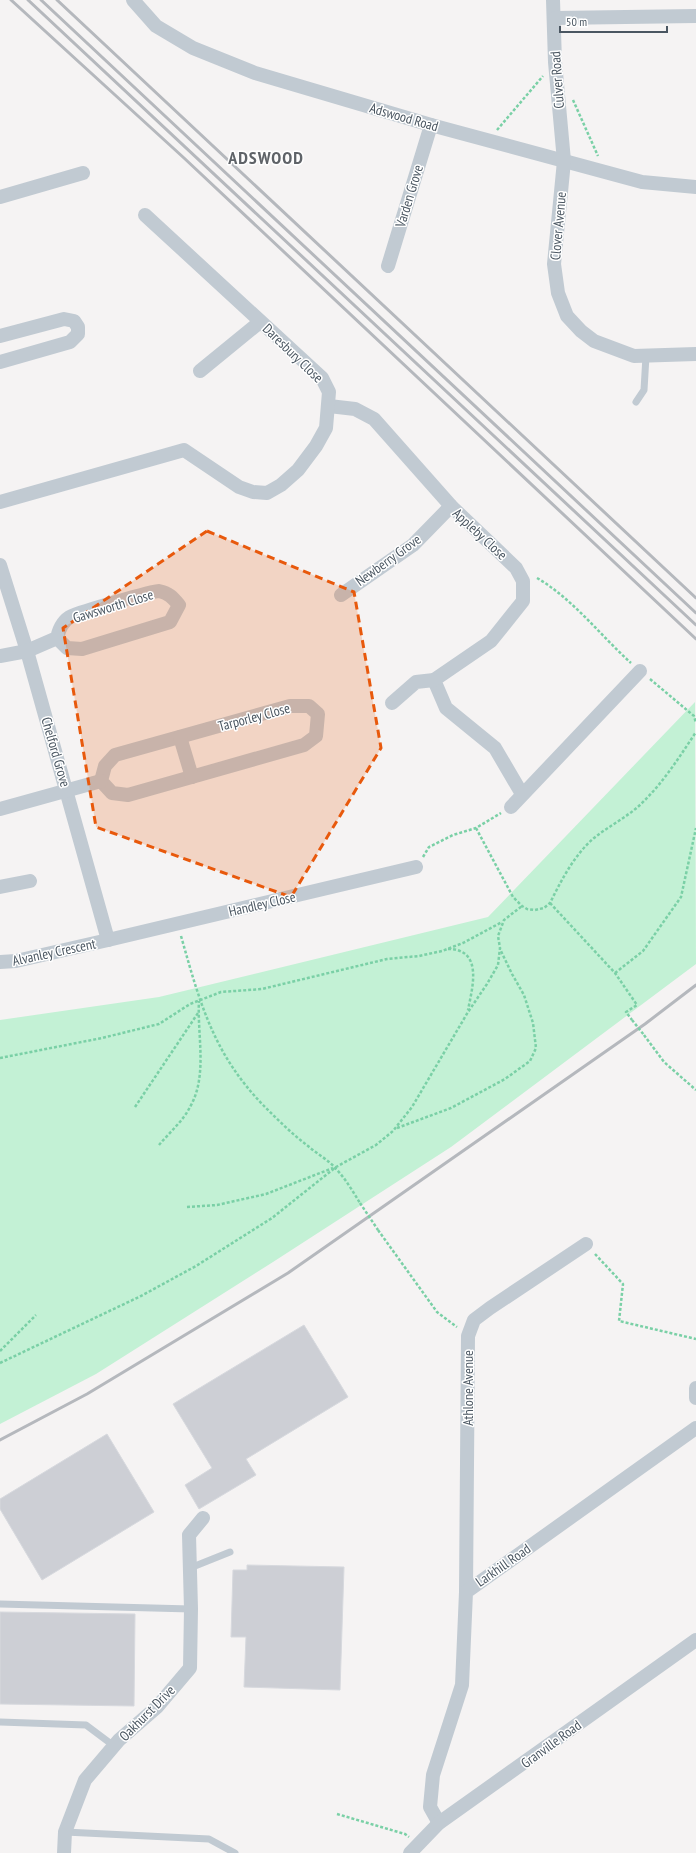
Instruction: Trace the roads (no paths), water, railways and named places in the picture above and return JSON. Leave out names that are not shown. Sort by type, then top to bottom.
[{"type":"street","name":"Adswood Road","points":[[133,0],[156,26],[193,48],[255,73],[431,125],[642,182],[696,187]]},
{"type":"street","name":"Culver Road","points":[[553,0],[555,18],[555,62],[564,161]]},
{"type":"street","points":[[555,18],[696,16]]},
{"type":"street","name":"Varden Grove","points":[[388,266],[431,125]]},
{"type":"street","name":"Clover Avenue","points":[[564,161],[554,264],[558,293],[567,316],[581,331],[594,341],[634,356],[696,354]]},
{"type":"street","points":[[0,197],[84,173]]},
{"type":"street","name":"Daresbury Close","points":[[0,502],[184,450],[239,487],[253,492],[267,492],[281,485],[298,470],[316,446],[326,428],[330,392],[322,378],[145,215]]},
{"type":"street","points":[[0,336],[64,319],[74,321],[78,327],[78,334],[70,342],[0,362]]},
{"type":"street","points":[[200,371],[260,322]]},
{"type":"street","name":"Appleby Close","points":[[329,406],[355,409],[374,420],[451,506],[516,568],[523,581],[523,601],[491,641],[434,680]]},
{"type":"street","name":"Newberry Grove","points":[[341,595],[413,545],[451,506]]},
{"type":"street","name":"Chelford Grove","points":[[0,565],[27,651],[108,940]]},
{"type":"street","name":"Gawsworth Close","points":[[158,591],[170,595],[179,605],[170,622],[82,649],[67,648],[57,638],[60,627],[71,616],[158,591]]},
{"type":"street","points":[[0,656],[27,651],[57,638]]},
{"type":"street","points":[[510,807],[640,671]]},
{"type":"street","points":[[392,703],[416,682],[434,680],[446,708],[495,748],[522,794]]},
{"type":"street","name":"Tarporley Close","points":[[290,706],[309,706],[318,714],[316,736],[304,745],[192,777],[128,795],[112,794],[101,781],[104,766],[115,755],[290,706]]},
{"type":"street","points":[[180,737],[192,777]]},
{"type":"street","points":[[0,809],[10,808],[66,789],[101,781]]},
{"type":"street","name":"Handley Close","points":[[108,940],[416,867]]},
{"type":"street","points":[[0,887],[30,881]]},
{"type":"street","name":"Alvanley Crescent","points":[[0,962],[16,961],[108,940]]},
{"type":"street","name":"Athlone Avenue","points":[[466,1592],[468,1336],[474,1320],[586,1244]]},
{"type":"street","points":[[696,1388],[696,1398]]},
{"type":"street","name":"Larkhill Road","points":[[439,1824],[430,1807],[433,1775],[462,1685],[466,1592],[696,1428]]},
{"type":"street","name":"Oakhurst Drive","points":[[64,1853],[65,1832],[85,1780],[114,1746],[157,1707],[190,1668],[191,1609],[189,1535],[203,1518]]},
{"type":"street","name":"Granville Road","points":[[415,1849],[439,1824],[696,1640]]},
{"type":"lane","points":[[636,402],[644,390],[646,356]]},
{"type":"lane","points":[[190,1568],[230,1552]]},
{"type":"lane","points":[[0,1604],[191,1609]]},
{"type":"lane","points":[[0,1722],[86,1725],[114,1746]]},
{"type":"lane","points":[[65,1832],[209,1839],[235,1853]]},
{"type":"railway","points":[[11,0],[184,158],[696,639]]},
{"type":"railway","points":[[28,0],[696,625]]},
{"type":"railway","points":[[41,0],[696,613]]},
{"type":"railway","points":[[57,0],[696,598]]},
{"type":"railway","points":[[0,1440],[87,1394],[288,1273],[645,1024],[696,985]]},
{"type":"district","name":"ADSWOOD","points":[[266,157]]}]
